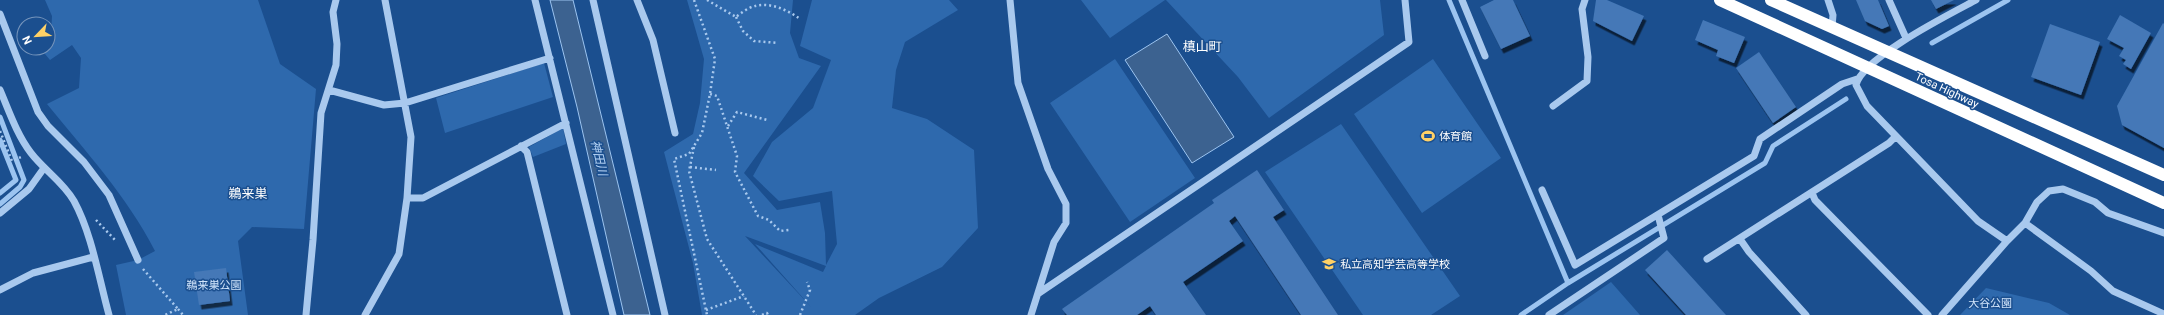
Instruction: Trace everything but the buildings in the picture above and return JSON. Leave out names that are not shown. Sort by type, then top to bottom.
[{"type":"highway","name":"Tosa Highway","points":[[1720,0],[2164,203]]},
{"type":"highway","name":"Tosa Highway","points":[[1771,0],[2164,175]]},
{"type":"street","points":[[306,315],[313,240],[321,113],[336,65],[337,51],[332,12],[336,0]]},
{"type":"street","points":[[365,315],[399,254],[407,198],[412,137],[385,0]]},
{"type":"street","points":[[535,0],[613,315]]},
{"type":"street","points":[[593,0],[665,315]]},
{"type":"street","points":[[637,0],[653,40],[675,134]]},
{"type":"street","points":[[1010,0],[1018,83],[1048,169],[1066,204],[1066,223],[1054,242],[1031,315]]},
{"type":"street","points":[[1039,292],[1410,42],[1405,0]]},
{"type":"street","points":[[1462,0],[1486,56]]},
{"type":"street","points":[[1553,106],[1587,81],[1588,57],[1582,8],[1585,0]]},
{"type":"street","points":[[1828,0],[1833,15],[1832,27]]},
{"type":"street","points":[[1889,0],[1906,38]]},
{"type":"street","points":[[1976,0],[1906,38],[1869,68],[1858,79],[1856,85],[1867,106],[1978,221],[2006,241]]},
{"type":"street","points":[[0,14],[38,112],[48,126],[84,162],[109,195],[138,260]]},
{"type":"street","points":[[329,90],[384,104],[405,103],[550,58]]},
{"type":"street","points":[[1542,190],[1575,265],[1659,218],[1754,156],[1760,139],[1842,84],[1858,79]]},
{"type":"street","points":[[0,90],[19,134],[31,153],[44,168],[60,182],[73,200],[84,225],[109,315]]},
{"type":"street","points":[[407,198],[423,198],[566,123]]},
{"type":"street","points":[[1707,259],[1889,143],[1896,136]]},
{"type":"street","points":[[521,146],[527,152],[567,315]]},
{"type":"street","points":[[0,213],[29,189],[44,168]]},
{"type":"street","points":[[1942,315],[2006,241],[2025,223],[2037,202],[2049,191],[2063,189],[2095,202],[2108,213],[2164,233]]},
{"type":"street","points":[[1812,193],[1815,200],[1928,315]]},
{"type":"street","points":[[1550,315],[1649,250],[1664,238],[1659,218]]},
{"type":"street","points":[[2025,223],[2090,271],[2113,291],[2164,314]]},
{"type":"street","points":[[1740,239],[1749,252],[1806,315]]},
{"type":"street","points":[[0,290],[33,273],[93,257]]},
{"type":"path","points":[[694,0],[715,60],[702,133],[689,154],[674,159],[707,315]]},
{"type":"path","points":[[707,0],[736,17],[743,31],[754,41],[778,43]]},
{"type":"path","points":[[736,17],[754,6],[771,6],[792,13],[800,18]]},
{"type":"path","points":[[710,94],[717,96],[737,156],[735,172],[758,216],[769,220],[780,231],[789,230]]},
{"type":"path","points":[[728,126],[737,112],[767,120]]},
{"type":"path","points":[[0,131],[12,160]]},
{"type":"path","points":[[694,145],[689,171],[707,240],[756,315]]},
{"type":"path","points":[[690,167],[716,170]]},
{"type":"path","points":[[91,216],[119,244]]},
{"type":"path","points":[[138,260],[183,315]]},
{"type":"path","points":[[800,315],[810,290],[807,282]]},
{"type":"path","points":[[706,310],[744,296]]},
{"type":"path","points":[[165,315],[178,309]]},
{"type":"path","points":[[762,315],[767,313],[768,315]]},
{"type":"green space","name":"鵜来巣公園","points":[[45,0],[258,0],[280,64],[316,89],[304,229],[252,227],[238,241],[248,315],[126,315],[116,265],[138,260],[155,251],[132,211],[119,193],[47,104],[79,88],[81,58],[72,45],[56,56],[56,16],[52,16]]},
{"type":"green space","points":[[687,0],[793,0],[790,33],[799,58],[821,66],[744,173],[777,210],[820,202],[825,233],[826,265],[837,244],[832,191],[779,201],[753,176],[772,142],[813,108],[831,60],[800,46],[812,0],[949,0],[958,10],[905,42],[896,70],[892,108],[927,119],[974,150],[978,228],[942,267],[879,298],[855,315],[702,315],[693,263],[664,152],[693,134],[700,103],[704,59]],"holes":[[[745,236],[826,266],[823,272],[755,244],[812,308]]]},
{"type":"green space","points":[[1081,0],[1165,0],[1110,38]]},
{"type":"green space","points":[[1166,0],[1380,0],[1384,35],[1269,118],[1238,77]]},
{"type":"green space","points":[[47,56],[56,56],[50,60]]},
{"type":"green space","points":[[1115,59],[1195,178],[1130,222],[1050,103]]},
{"type":"green space","name":"体育館","points":[[1433,59],[1501,158],[1422,213],[1354,114]]},
{"type":"green space","points":[[544,63],[553,97],[445,133],[436,98]]},
{"type":"green space","points":[[1341,124],[1460,296],[1431,315],[1363,315],[1265,172]]},
{"type":"green space","points":[[563,128],[566,144],[533,157],[529,147]]},
{"type":"green space","points":[[1611,282],[1640,315],[1563,315]]},
{"type":"green space","name":"大谷公園","points":[[1986,288],[2049,303],[2070,315],[1960,315]]},
{"type":"water","name":"神田川","points":[[550,0],[573,0],[650,315],[624,315],[577,107]]},
{"type":"water","points":[[1167,34],[1234,137],[1192,163],[1125,60]]},
{"type":"waterway","points":[[1449,0],[1568,283]]},
{"type":"waterway","points":[[1932,43],[2008,0]]},
{"type":"waterway","points":[[1521,315],[1568,283],[1765,163],[1773,146],[1846,99]]},
{"type":"waterway","points":[[0,117],[24,180],[20,187],[0,204]]},
{"type":"waterway","points":[[0,140],[16,180],[0,193]]},
{"type":"place","name":"体育館","points":[[1428,136]]},
{"type":"place","name":"私立高知学芸高等学校","points":[[1329,264]]},
{"type":"district","name":"槙山町","points":[[1202,46]]},
{"type":"district","name":"鵜来巣","points":[[248,193]]}]
